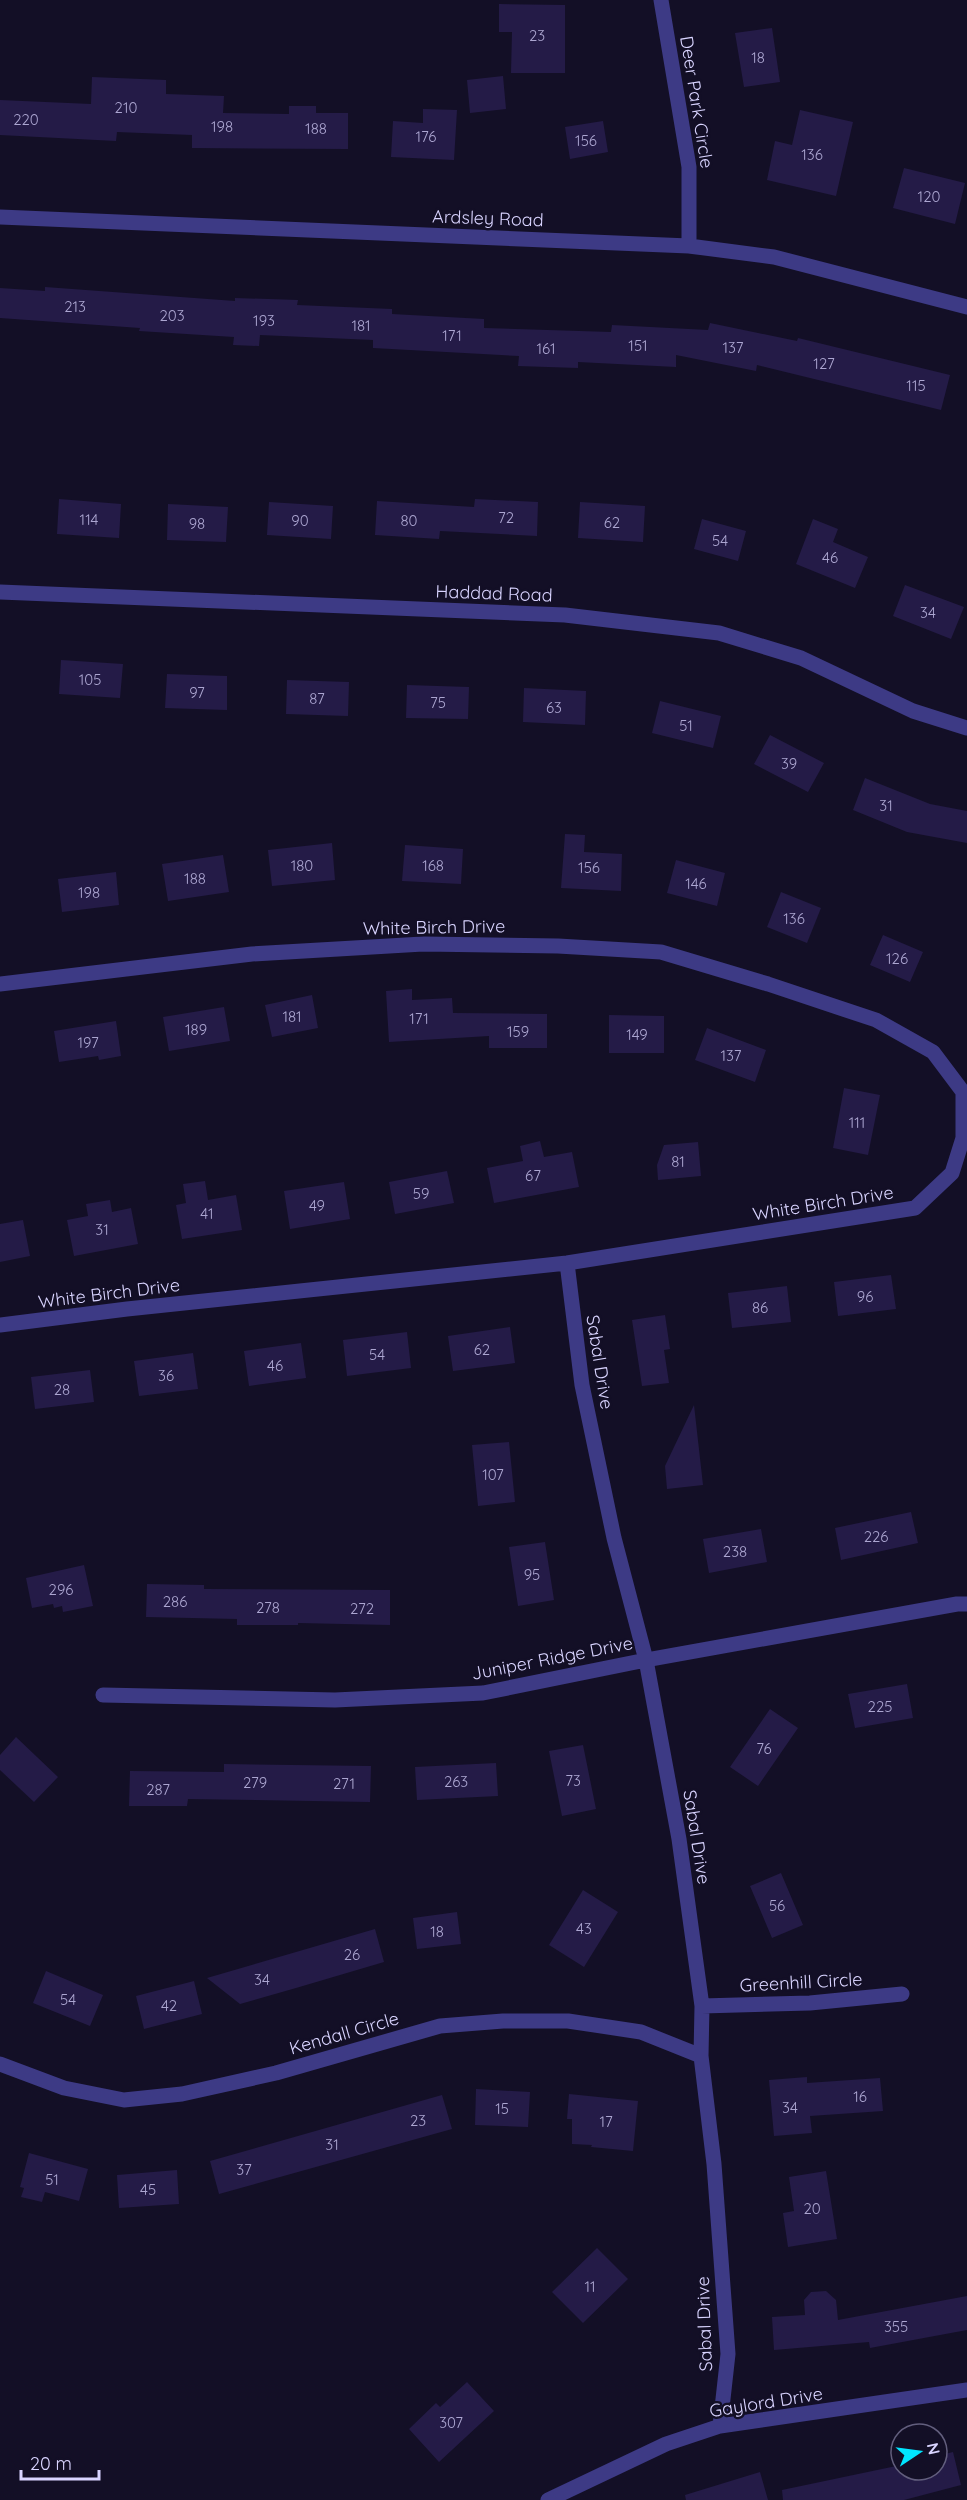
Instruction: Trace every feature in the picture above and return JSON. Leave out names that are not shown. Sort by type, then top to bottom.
[{"type":"street","name":"Deer Park Circle","points":[[661,0],[689,167],[689,246]]},
{"type":"street","name":"Ardsley Road","points":[[0,217],[689,246],[774,257],[967,307]]},
{"type":"street","name":"Haddad Road","points":[[0,592],[565,615],[719,633],[801,658],[913,711],[967,728]]},
{"type":"street","name":"White Birch Drive","points":[[0,984],[252,954],[423,944],[558,946],[661,952],[876,1020],[933,1052],[963,1092],[963,1138],[952,1173],[915,1208],[567,1263],[127,1309],[0,1325]]},
{"type":"street","name":"Sabal Drive","points":[[567,1263],[582,1385],[614,1538],[646,1660],[679,1839],[702,2006],[701,2056],[714,2164],[728,2354],[720,2426]]},
{"type":"street","name":"Juniper Ridge Drive","points":[[103,1695],[335,1700],[483,1693],[646,1660],[957,1604],[967,1605]]},
{"type":"street","name":"Greenhill Circle","points":[[702,2006],[810,2003],[902,1994]]},
{"type":"street","name":"Kendall Circle","points":[[0,2064],[64,2088],[124,2100],[182,2094],[276,2073],[441,2026],[503,2021],[568,2021],[641,2032],[701,2056]]},
{"type":"street","name":"Gaylord Drive","points":[[548,2500],[666,2444],[720,2426],[967,2390]]},
{"type":"building","points":[[499,4],[565,5],[565,73],[511,73],[512,32],[499,32]]},
{"type":"building","points":[[772,28],[780,82],[744,87],[735,33]]},
{"type":"building","points":[[503,76],[506,109],[470,113],[467,80]]},
{"type":"building","points":[[92,77],[166,80],[166,94],[224,96],[223,113],[289,114],[289,106],[316,106],[316,113],[348,113],[348,149],[192,148],[192,135],[117,132],[116,141],[0,135],[0,100],[91,104]]},
{"type":"building","points":[[423,109],[457,110],[454,160],[391,157],[393,121],[423,123]]},
{"type":"building","points":[[800,110],[853,122],[836,196],[767,180],[775,141],[792,145]]},
{"type":"building","points":[[603,121],[608,152],[570,159],[565,127]]},
{"type":"building","points":[[904,168],[965,183],[955,224],[893,208]]},
{"type":"building","points":[[45,287],[235,301],[235,298],[298,300],[297,305],[392,309],[392,314],[484,319],[484,328],[611,332],[612,325],[708,330],[710,323],[797,341],[798,338],[950,375],[941,410],[757,365],[756,371],[676,355],[676,367],[578,362],[578,368],[518,366],[519,356],[373,348],[373,340],[260,335],[259,346],[233,345],[234,337],[0,318],[0,288],[45,291]]},
{"type":"building","points":[[59,499],[121,504],[119,538],[57,534]]},
{"type":"building","points":[[475,499],[538,502],[537,536],[440,531],[439,539],[375,535],[377,501],[474,507]]},
{"type":"building","points":[[269,502],[333,506],[331,539],[267,535]]},
{"type":"building","points":[[580,502],[645,506],[643,542],[578,538]]},
{"type":"building","points":[[168,504],[228,507],[226,542],[167,540]]},
{"type":"building","points":[[702,519],[746,531],[738,561],[694,549]]},
{"type":"building","points":[[813,519],[838,529],[833,542],[868,557],[855,588],[796,564]]},
{"type":"building","points":[[905,585],[964,607],[951,639],[893,616]]},
{"type":"building","points":[[61,660],[123,664],[120,698],[59,694]]},
{"type":"building","points":[[167,674],[227,676],[227,710],[165,708]]},
{"type":"building","points":[[287,680],[349,682],[348,716],[286,714]]},
{"type":"building","points":[[407,685],[469,687],[468,719],[406,718]]},
{"type":"building","points":[[524,688],[586,691],[585,725],[523,722]]},
{"type":"building","points":[[660,701],[721,716],[713,748],[652,733]]},
{"type":"building","points":[[770,735],[824,763],[808,792],[754,764]]},
{"type":"building","points":[[865,778],[930,804],[967,811],[967,843],[907,832],[853,810]]},
{"type":"building","points":[[565,834],[585,835],[584,852],[622,854],[621,891],[561,888]]},
{"type":"building","points":[[332,843],[335,880],[272,886],[268,850]]},
{"type":"building","points":[[405,845],[463,849],[461,884],[402,881]]},
{"type":"building","points":[[223,855],[229,892],[168,901],[162,864]]},
{"type":"building","points":[[676,860],[725,873],[717,906],[667,893]]},
{"type":"building","points":[[116,872],[119,905],[62,912],[58,879]]},
{"type":"building","points":[[781,892],[821,908],[807,943],[767,927]]},
{"type":"building","points":[[883,935],[923,952],[910,982],[870,965]]},
{"type":"building","points":[[412,989],[412,1000],[452,998],[453,1013],[547,1014],[547,1048],[489,1048],[489,1036],[389,1042],[386,991]]},
{"type":"building","points":[[312,995],[318,1028],[272,1037],[265,1005]]},
{"type":"building","points":[[224,1007],[230,1041],[169,1051],[163,1017]]},
{"type":"building","points":[[609,1015],[664,1016],[664,1053],[609,1053]]},
{"type":"building","points":[[116,1021],[121,1056],[99,1060],[98,1056],[59,1062],[54,1031]]},
{"type":"building","points":[[707,1028],[766,1050],[755,1082],[695,1060]]},
{"type":"building","points":[[844,1088],[880,1095],[868,1155],[833,1148]]},
{"type":"building","points":[[540,1141],[544,1157],[572,1152],[579,1187],[494,1203],[487,1168],[523,1161],[520,1146]]},
{"type":"building","points":[[698,1142],[701,1176],[658,1180],[657,1165],[664,1145]]},
{"type":"building","points":[[447,1171],[454,1203],[395,1214],[389,1182]]},
{"type":"building","points":[[205,1181],[208,1200],[236,1195],[242,1230],[182,1239],[176,1205],[186,1203],[183,1184]]},
{"type":"building","points":[[344,1182],[350,1219],[290,1229],[284,1191]]},
{"type":"building","points":[[110,1200],[112,1212],[131,1208],[138,1244],[74,1256],[67,1220],[88,1216],[86,1204]]},
{"type":"building","points":[[23,1220],[30,1256],[0,1262],[0,1224]]},
{"type":"building","points":[[891,1275],[896,1309],[838,1316],[834,1282]]},
{"type":"building","points":[[787,1286],[791,1322],[732,1328],[728,1293]]},
{"type":"building","points":[[665,1315],[670,1349],[664,1350],[669,1383],[642,1386],[632,1320]]},
{"type":"building","points":[[510,1327],[515,1363],[453,1371],[448,1336]]},
{"type":"building","points":[[407,1332],[411,1368],[347,1376],[343,1340]]},
{"type":"building","points":[[301,1343],[306,1378],[249,1386],[244,1351]]},
{"type":"building","points":[[193,1353],[198,1389],[139,1396],[134,1361]]},
{"type":"building","points":[[90,1370],[94,1402],[35,1409],[31,1377]]},
{"type":"building","points":[[694,1405],[703,1485],[667,1489],[665,1466]]},
{"type":"building","points":[[509,1442],[515,1502],[478,1506],[472,1445]]},
{"type":"building","points":[[911,1512],[918,1543],[841,1560],[835,1528]]},
{"type":"building","points":[[761,1529],[767,1562],[709,1573],[703,1539]]},
{"type":"building","points":[[545,1542],[554,1600],[518,1606],[509,1547]]},
{"type":"building","points":[[84,1565],[93,1606],[63,1612],[62,1606],[54,1608],[53,1604],[32,1608],[26,1578]]},
{"type":"building","points":[[147,1584],[204,1585],[204,1589],[390,1590],[390,1625],[298,1623],[298,1625],[237,1625],[237,1619],[146,1617]]},
{"type":"building","points":[[907,1684],[913,1718],[855,1728],[848,1694]]},
{"type":"building","points":[[770,1709],[798,1728],[758,1786],[730,1767]]},
{"type":"building","points":[[16,1737],[58,1777],[34,1802],[0,1770],[0,1755]]},
{"type":"building","points":[[583,1745],[596,1809],[562,1816],[549,1751]]},
{"type":"building","points":[[496,1763],[498,1796],[417,1800],[415,1767]]},
{"type":"building","points":[[224,1764],[371,1766],[370,1802],[188,1799],[187,1806],[129,1806],[130,1771],[224,1772]]},
{"type":"building","points":[[781,1873],[803,1925],[772,1938],[750,1886]]},
{"type":"building","points":[[583,1890],[618,1912],[584,1967],[549,1945]]},
{"type":"building","points":[[457,1912],[461,1944],[417,1949],[413,1918]]},
{"type":"building","points":[[375,1929],[384,1962],[296,1988],[240,2004],[207,1978]]},
{"type":"building","points":[[46,1971],[103,1995],[90,2026],[33,2003]]},
{"type":"building","points":[[194,1981],[202,2014],[144,2029],[136,1996]]},
{"type":"building","points":[[807,2077],[807,2083],[880,2078],[883,2111],[810,2116],[812,2133],[774,2136],[769,2080]]},
{"type":"building","points":[[476,2089],[530,2092],[528,2127],[475,2125]]},
{"type":"building","points":[[569,2094],[638,2101],[633,2151],[572,2144],[572,2119],[567,2119]]},
{"type":"building","points":[[442,2095],[452,2129],[219,2194],[210,2161]]},
{"type":"building","points":[[29,2153],[88,2169],[79,2201],[45,2192],[42,2202],[21,2197],[24,2188],[20,2187]]},
{"type":"building","points":[[177,2170],[179,2204],[119,2208],[117,2175]]},
{"type":"building","points":[[826,2171],[837,2239],[788,2247],[783,2213],[794,2211],[789,2177]]},
{"type":"building","points":[[597,2248],[628,2279],[583,2323],[552,2292]]},
{"type":"building","points":[[826,2291],[836,2300],[838,2320],[967,2296],[967,2330],[870,2348],[869,2342],[774,2350],[772,2317],[805,2315],[804,2300],[811,2292]]},
{"type":"building","points":[[467,2382],[494,2411],[439,2462],[409,2429],[436,2403],[440,2407]]},
{"type":"building","points":[[953,2452],[961,2485],[904,2500],[783,2500],[782,2490],[889,2468],[889,2482],[949,2482],[949,2453]]},
{"type":"building","points":[[760,2472],[768,2500],[686,2500],[685,2495]]}]
